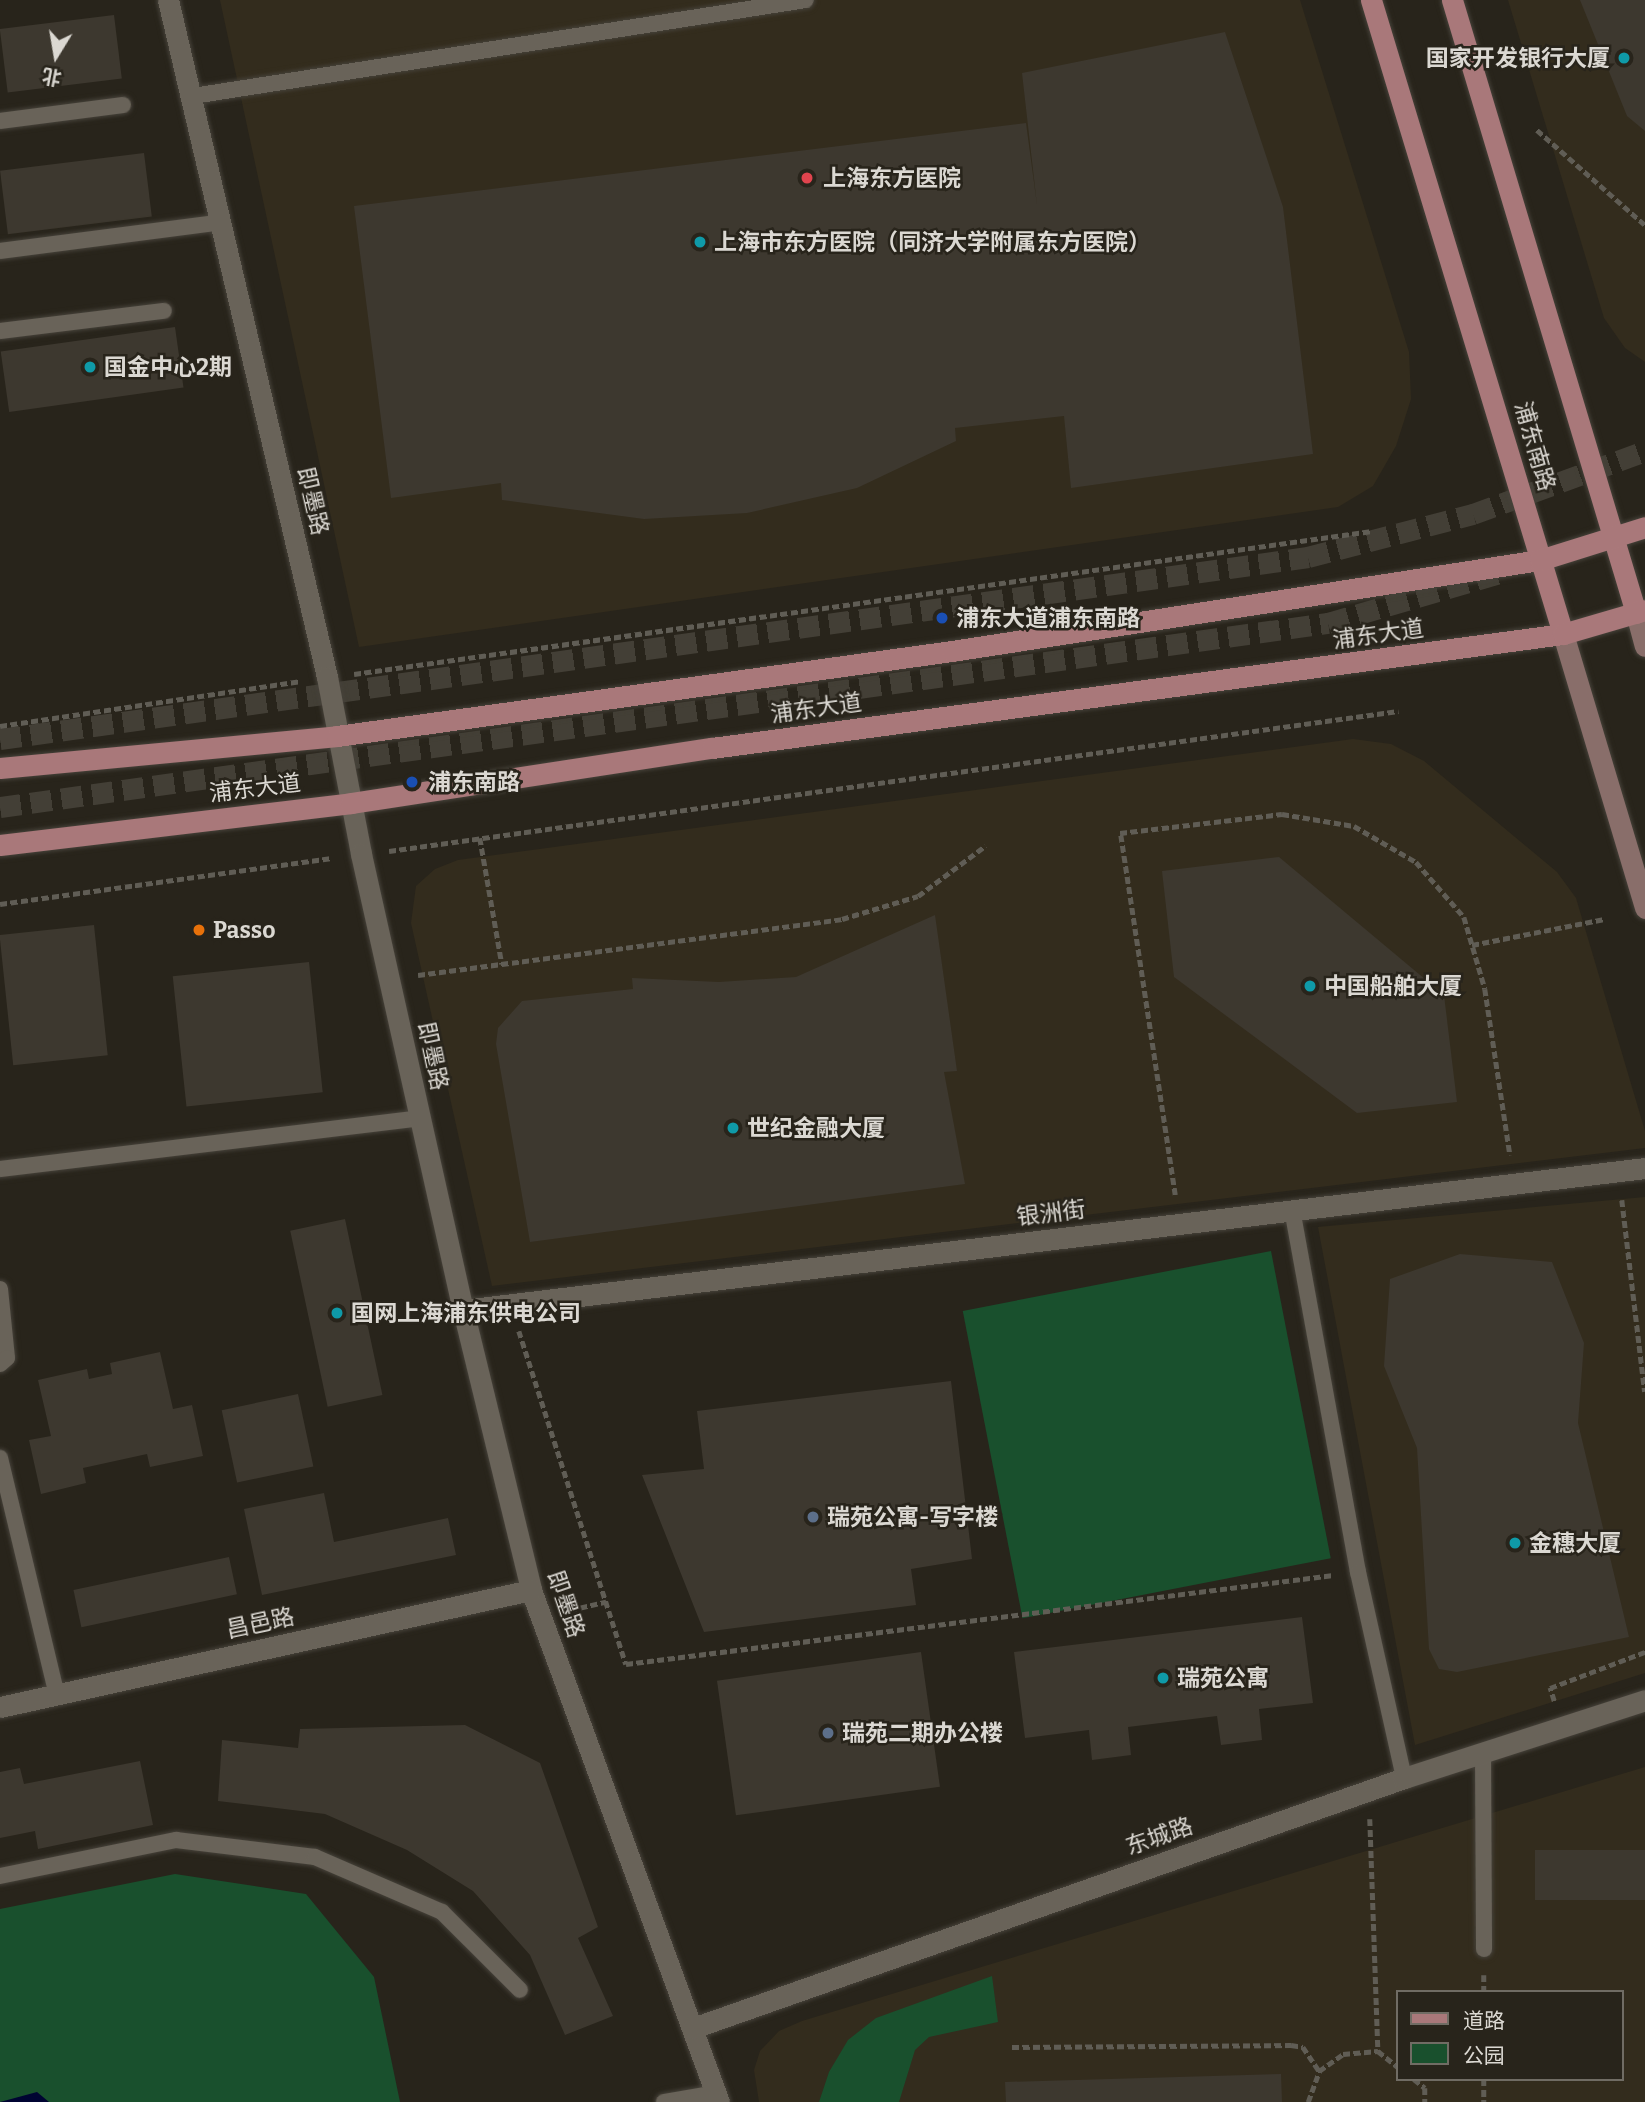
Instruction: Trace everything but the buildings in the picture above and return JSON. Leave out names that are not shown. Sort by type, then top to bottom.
[{"type":"main road","name":"浦东南路","points":[[1371,0],[1645,908]]},
{"type":"main road","name":"浦东南路","points":[[1452,0],[1613,539],[1641,611],[1645,646]]},
{"type":"main road","name":"浦东大道","points":[[0,768],[337,736],[952,650],[1540,560],[1645,527]]},
{"type":"main road","name":"浦东大道","points":[[0,845],[351,803],[726,746],[1563,635],[1641,611]]},
{"type":"street","name":"即墨路","points":[[167,0],[193,96],[327,677],[361,854],[419,1118],[531,1590],[717,2097]]},
{"type":"street","name":"银洲街","points":[[463,1310],[1645,1168]]},
{"type":"street","name":"昌邑路","points":[[0,1706],[531,1590]]},
{"type":"street","name":"东城路","points":[[692,2028],[1404,1777],[1645,1700]]},
{"type":"lane","points":[[193,96],[806,0]]},
{"type":"lane","points":[[0,121],[123,105]]},
{"type":"lane","points":[[0,251],[222,222]]},
{"type":"lane","points":[[0,331],[164,311]]},
{"type":"lane","points":[[0,1169],[419,1118]]},
{"type":"lane","points":[[1293,1209],[1359,1572],[1404,1777]]},
{"type":"lane","points":[[0,1289],[7,1358],[0,1364]]},
{"type":"lane","points":[[0,1458],[57,1695]]},
{"type":"lane","points":[[1483,1752],[1484,1949]]},
{"type":"lane","points":[[0,1876],[176,1840],[315,1857],[442,1912],[520,1990]]},
{"type":"lane","points":[[664,2102],[717,2097]]},
{"type":"path","points":[[1537,130],[1645,225]]},
{"type":"path","points":[[0,726],[327,677],[1372,531]]},
{"type":"path","points":[[0,904],[1398,711]]},
{"type":"path","points":[[1179,1223],[1121,833],[1282,814],[1354,826],[1416,862],[1464,917],[1485,989],[1514,1183]]},
{"type":"path","points":[[480,838],[502,964]]},
{"type":"path","points":[[389,979],[842,919],[918,896],[985,846]]},
{"type":"path","points":[[1472,945],[1604,919]]},
{"type":"path","points":[[1618,1171],[1642,1339],[1645,1392]]},
{"type":"path","points":[[510,1304],[626,1664],[1359,1572]]},
{"type":"path","points":[[541,1617],[606,1602]]},
{"type":"path","points":[[1562,1727],[1550,1688],[1645,1651]]},
{"type":"path","points":[[1370,1790],[1378,2051]]},
{"type":"path","points":[[1012,2047],[1291,2045],[1303,2047],[1318,2071]]},
{"type":"path","points":[[1308,2102],[1318,2071],[1343,2054],[1378,2051],[1396,2065]]},
{"type":"path","points":[[1416,2081],[1425,2088],[1425,2102]]},
{"type":"path","points":[[1484,2081],[1484,2102]]},
{"type":"shaded area","name":"上海东方医院","points":[[220,0],[1300,0],[1409,352],[1411,399],[1396,446],[1373,486],[1338,507],[359,647]]},
{"type":"shaded area","points":[[1508,0],[1645,0],[1645,362],[1625,348],[1604,318]]},
{"type":"shaded area","points":[[1353,739],[1391,744],[1424,761],[1557,872],[1576,898],[1645,1131],[1645,1148],[492,1286],[411,923],[416,886],[435,869],[458,860]]},
{"type":"shaded area","points":[[1645,1197],[1645,1673],[1415,1745],[1318,1227]]},
{"type":"shaded area","points":[[1645,1767],[1645,2102],[759,2102],[754,2070],[760,2051],[779,2031],[802,2021]]},
{"type":"green space","points":[[1271,1251],[1331,1558],[1022,1618],[963,1311]]},
{"type":"green space","points":[[175,1874],[306,1894],[374,1977],[400,2102],[0,2102],[0,1909]]},
{"type":"green space","points":[[992,1976],[998,2022],[929,2037],[915,2050],[899,2102],[819,2102],[829,2072],[848,2040],[876,2018]]},
{"type":"water","points":[[37,2092],[49,2102],[0,2102]]},
{"type":"tunnel","points":[[0,739],[1308,557],[1473,514],[1645,451]]},
{"type":"tunnel","points":[[0,807],[1328,623],[1504,572]]},
{"type":"place","name":"国家开发银行大厦","points":[[1624,58]]},
{"type":"place","name":"上海东方医院","points":[[807,178]]},
{"type":"place","name":"上海市东方医院（同济大学附属东方医院）","points":[[700,242]]},
{"type":"place","name":"国金中心2期","points":[[90,367]]},
{"type":"place","name":"浦东大道浦东南路","points":[[942,618]]},
{"type":"place","name":"浦东南路","points":[[412,782]]},
{"type":"place","name":"Passo","points":[[199,930]]},
{"type":"place","name":"中国船舶大厦","points":[[1310,986]]},
{"type":"place","name":"世纪金融大厦","points":[[733,1128]]},
{"type":"place","name":"国网上海浦东供电公司","points":[[337,1313]]},
{"type":"place","name":"瑞苑公寓-写字楼","points":[[813,1517]]},
{"type":"place","name":"金穗大厦","points":[[1515,1543]]},
{"type":"place","name":"瑞苑公寓","points":[[1163,1678]]},
{"type":"place","name":"瑞苑二期办公楼","points":[[828,1733]]}]
